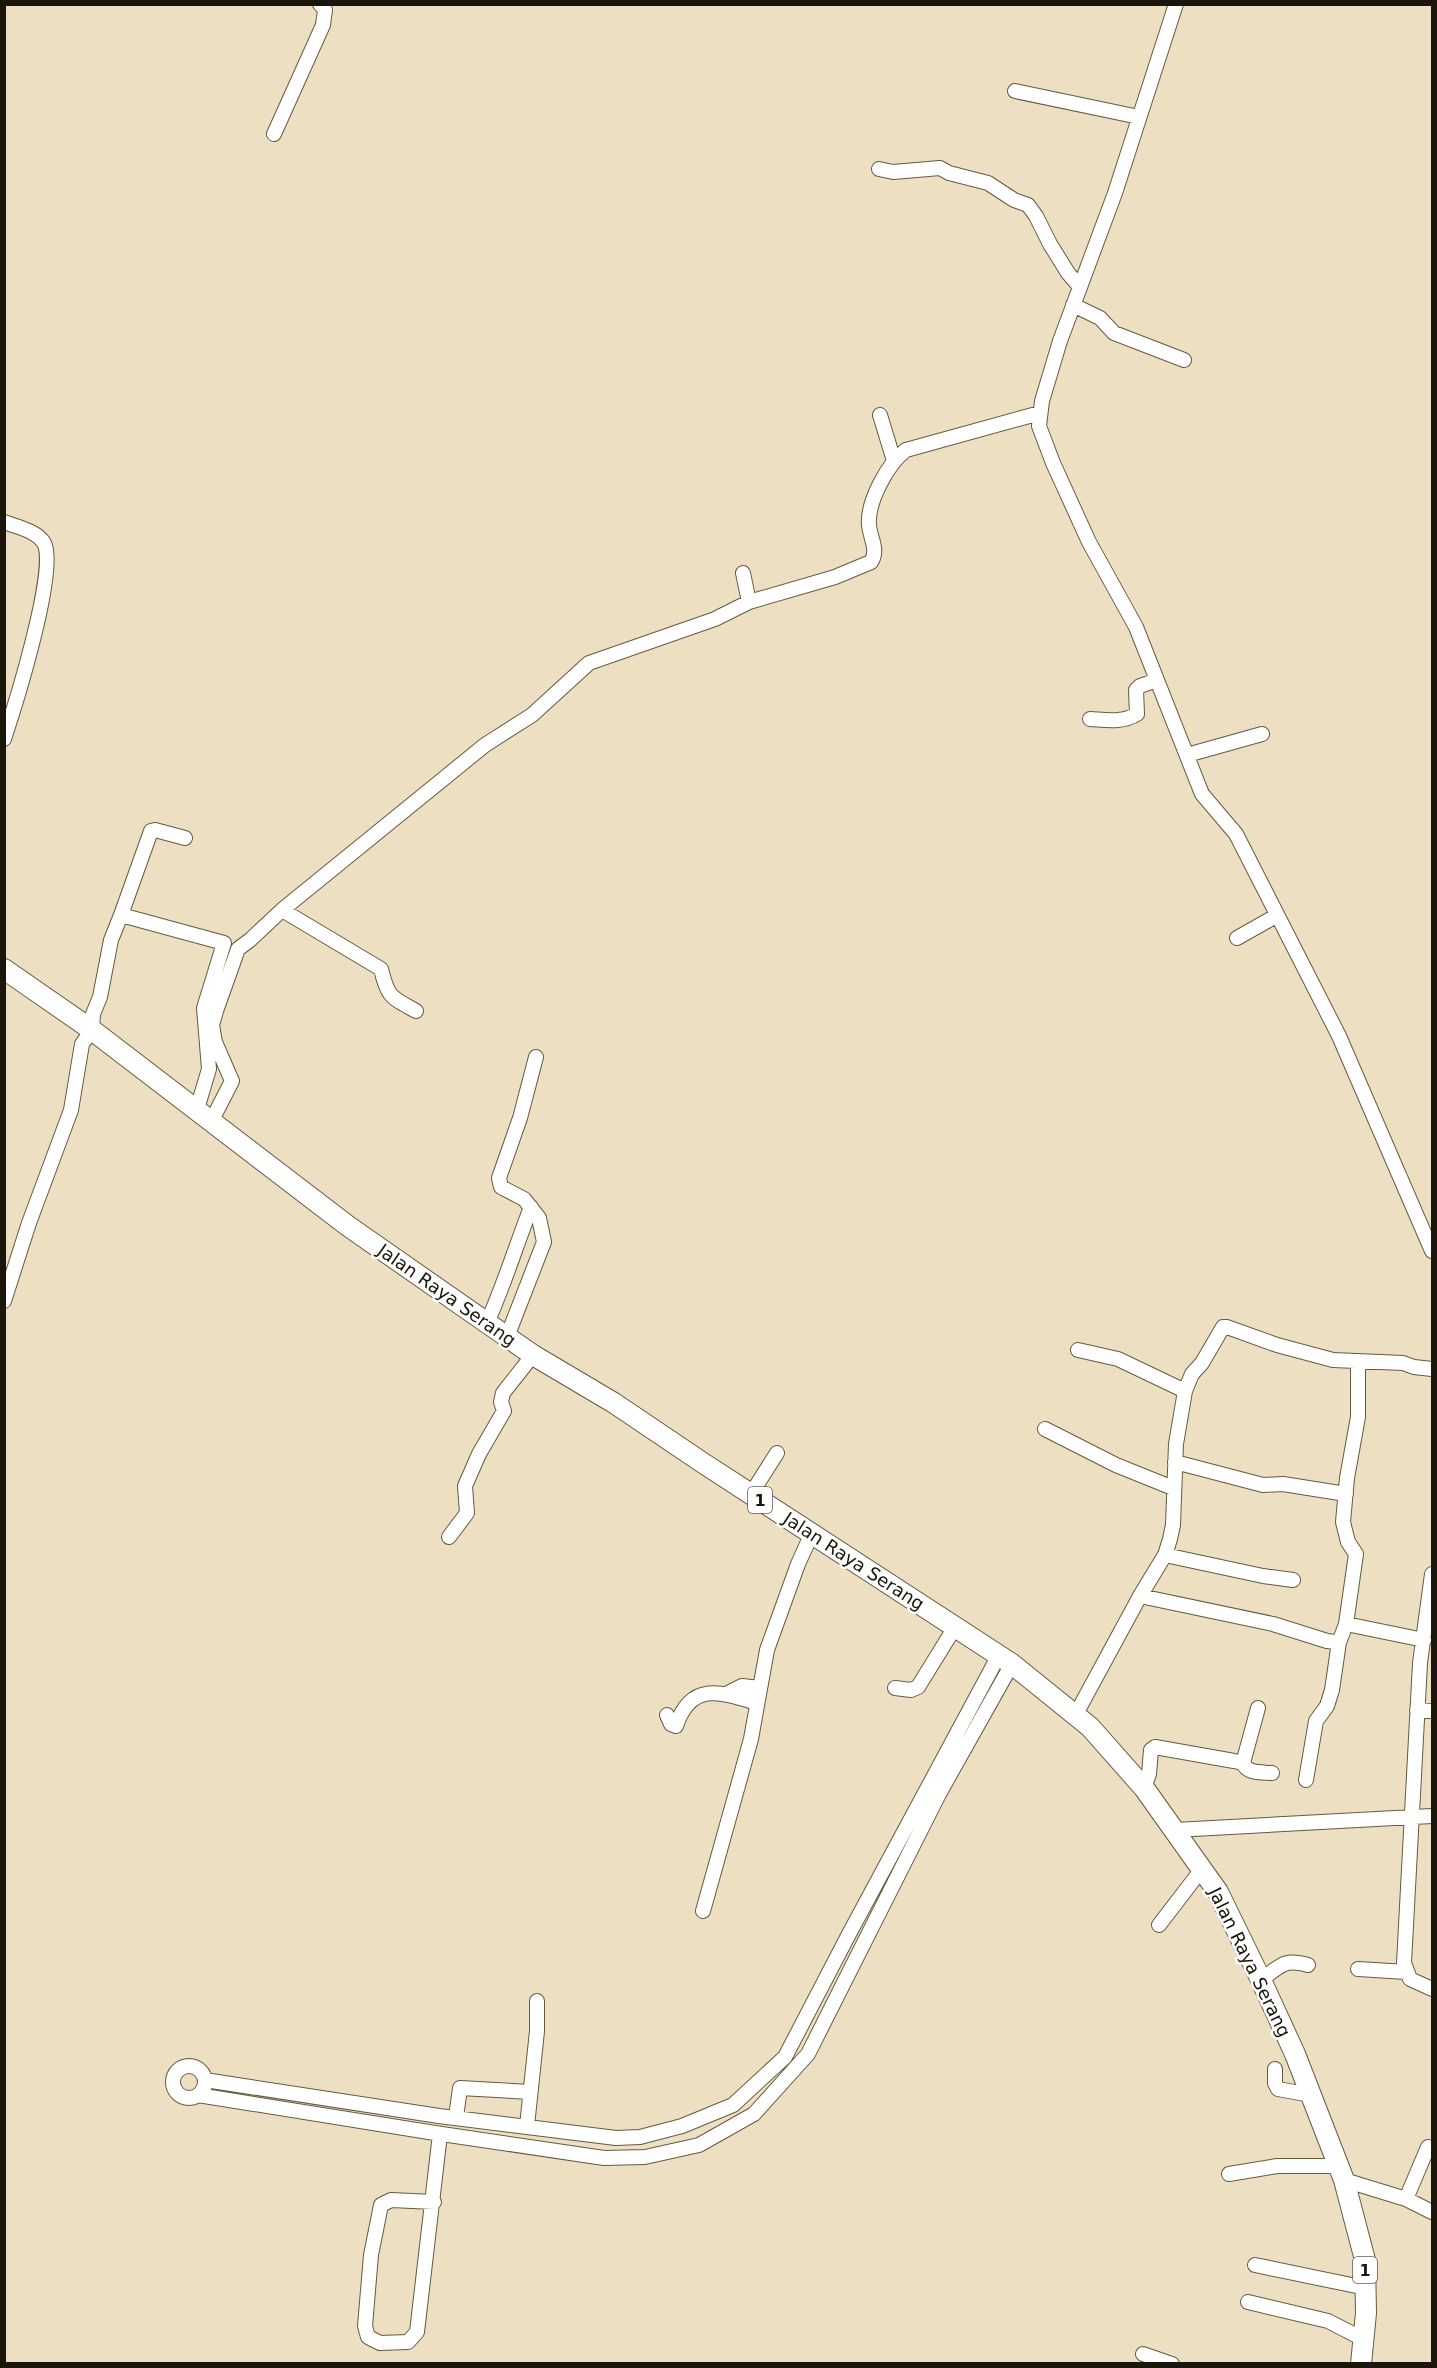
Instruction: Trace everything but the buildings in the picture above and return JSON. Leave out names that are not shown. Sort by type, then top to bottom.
[{"type":"highway","name":"Jalan Raya Serang","points":[[4,969],[92,1030],[348,1226],[507,1337],[614,1403],[1005,1659],[1076,1714],[1144,1788],[1175,1830],[1232,1919],[1262,1980],[1342,2173],[1365,2260],[1366,2288],[1361,2364]]},
{"type":"street","points":[[274,134],[324,25],[325,10],[320,4]]},
{"type":"street","points":[[1176,4],[1115,194],[1044,390],[1039,426],[1089,542],[1136,627],[1202,794],[1236,834],[1339,1036],[1432,1251]]},
{"type":"street","points":[[1015,92],[1139,117]]},
{"type":"street","points":[[879,169],[892,172],[940,168],[949,173],[988,183],[1028,206],[1068,273],[1080,287]]},
{"type":"street","points":[[1073,305],[1100,318],[1114,333],[1184,360]]},
{"type":"street","points":[[204,1114],[232,1082],[215,1042],[212,1025],[226,979],[238,949],[282,910],[485,745],[532,716],[589,663],[715,619],[749,602],[835,577],[871,562],[875,551],[870,533],[869,511],[894,461],[906,450],[1040,412]]},
{"type":"street","points":[[880,415],[894,461]]},
{"type":"street","points":[[4,522],[36,534],[43,540],[48,552],[39,621],[4,739]]},
{"type":"street","points":[[743,573],[749,602]]},
{"type":"street","points":[[1090,719],[1115,721],[1131,718],[1137,714],[1136,690],[1140,686],[1157,680]]},
{"type":"street","points":[[1187,755],[1263,734]]},
{"type":"street","points":[[4,1301],[29,1223],[71,1110],[82,1044],[92,1030],[93,1014],[100,997],[111,940],[152,831],[185,838]]},
{"type":"street","points":[[282,910],[381,969],[386,990],[391,997],[416,1011]]},
{"type":"street","points":[[121,915],[224,944],[204,1008],[209,1069],[204,1114]]},
{"type":"street","points":[[1237,938],[1276,916]]},
{"type":"street","points":[[507,1337],[544,1242],[540,1218],[524,1199],[501,1187],[499,1178],[520,1118],[536,1057]]},
{"type":"street","points":[[487,1323],[505,1283],[508,1265],[531,1207]]},
{"type":"street","points":[[1076,1714],[1165,1555],[1173,1525],[1175,1462],[1185,1391],[1192,1374],[1202,1363],[1223,1327],[1310,1355],[1333,1360],[1403,1363],[1432,1369]]},
{"type":"street","points":[[1078,1350],[1118,1359],[1185,1391]]},
{"type":"street","points":[[449,1537],[467,1513],[464,1490],[479,1454],[504,1411],[501,1402],[503,1394],[533,1354]]},
{"type":"street","points":[[1306,1780],[1316,1721],[1327,1706],[1332,1690],[1339,1641],[1346,1624],[1356,1554],[1348,1542],[1344,1528],[1346,1494],[1359,1417],[1358,1362]]},
{"type":"street","points":[[1045,1429],[1116,1465],[1173,1488]]},
{"type":"street","points":[[751,1494],[777,1453]]},
{"type":"street","points":[[1175,1462],[1263,1485],[1282,1484],[1346,1494]]},
{"type":"street","points":[[703,1911],[751,1739],[767,1650],[798,1564],[812,1533]]},
{"type":"street","points":[[1165,1555],[1202,1561],[1263,1576],[1293,1580]]},
{"type":"street","points":[[1432,1574],[1427,1638],[1417,1710],[1404,1963],[1410,1979],[1432,1989]]},
{"type":"street","points":[[1140,1596],[1273,1624],[1327,1641],[1339,1641]]},
{"type":"street","points":[[1346,1624],[1427,1638]]},
{"type":"street","points":[[895,1688],[911,1690],[918,1687],[955,1627]]},
{"type":"street","points":[[205,2080],[592,2137],[640,2137],[682,2126],[733,2105],[785,2057],[811,2006],[1005,1659]]},
{"type":"street","points":[[198,2095],[205,2080],[203,2074],[192,2066],[178,2069],[173,2082],[178,2094],[192,2097],[198,2095],[438,2134],[604,2158],[645,2157],[699,2145],[754,2114],[808,2054],[1005,1659]]},
{"type":"street","points":[[726,1694],[742,1686],[760,1688]]},
{"type":"street","points":[[667,1715],[674,1727],[676,1726],[681,1711],[695,1697],[705,1694],[726,1694],[757,1703]]},
{"type":"street","points":[[1258,1708],[1243,1763],[1250,1771],[1272,1773]]},
{"type":"street","points":[[1417,1710],[1432,1711]]},
{"type":"street","points":[[1144,1788],[1149,1774],[1151,1750],[1155,1747],[1243,1763]]},
{"type":"street","points":[[1175,1830],[1432,1816]]},
{"type":"street","points":[[1158,1925],[1202,1869]]},
{"type":"street","points":[[1262,1980],[1285,1963],[1292,1961],[1308,1965]]},
{"type":"street","points":[[1358,1968],[1406,1972]]},
{"type":"street","points":[[527,2126],[537,2031],[537,2001]]},
{"type":"street","points":[[811,2006],[827,2016]]},
{"type":"street","points":[[1275,2068],[1275,2083],[1278,2089],[1311,2095]]},
{"type":"street","points":[[456,2117],[460,2088],[530,2092]]},
{"type":"street","points":[[434,2202],[391,2199],[381,2205],[371,2255],[365,2326],[369,2337],[380,2343],[408,2342],[417,2332],[434,2202],[439,2116]]},
{"type":"street","points":[[1406,2199],[1428,2147]]},
{"type":"street","points":[[1229,2174],[1277,2166],[1342,2173],[1432,2212]]},
{"type":"street","points":[[1255,2265],[1366,2288]]},
{"type":"street","points":[[1248,2302],[1328,2321],[1364,2339]]},
{"type":"street","points":[[1143,2354],[1172,2364]]}]
